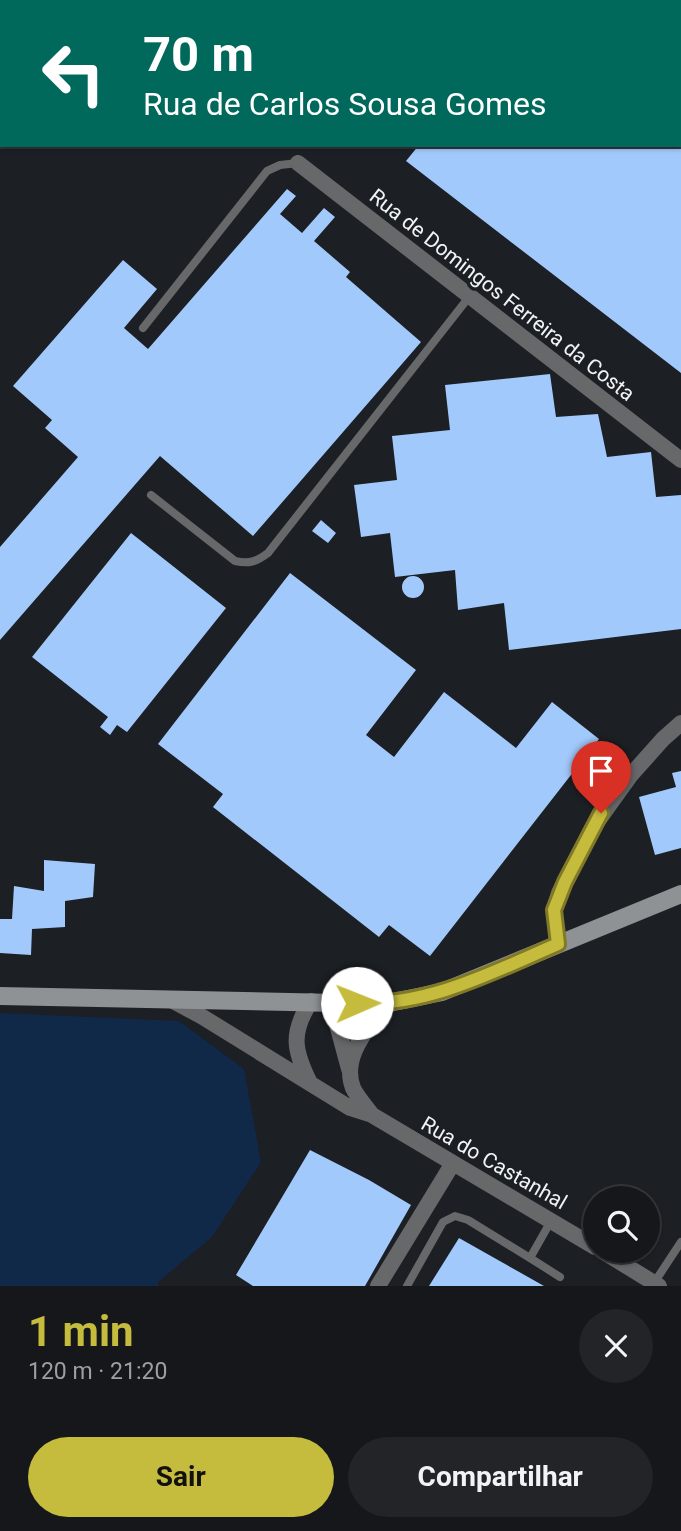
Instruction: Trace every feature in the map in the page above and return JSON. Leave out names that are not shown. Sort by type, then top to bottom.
[{"type":"main road","points":[[0,996],[384,1004],[442,992],[681,894]]},
{"type":"street","name":"Rua de Domingos Ferreira da Costa","points":[[298,163],[681,460]]},
{"type":"street","points":[[558,944],[554,910],[559,893],[592,828],[630,776],[681,723]]},
{"type":"street","name":"Rua do Castanhal","points":[[173,1001],[350,1108],[372,1115],[583,1240]]},
{"type":"street","points":[[311,1001],[302,1014],[295,1036],[298,1058],[311,1084]]},
{"type":"street","name":"Rua do Castanhal","points":[[331,1002],[354,1090],[372,1115]]},
{"type":"street","points":[[349,1072],[356,1046],[384,1004]]},
{"type":"street","points":[[378,1286],[453,1163]]},
{"type":"street","points":[[622,1263],[657,1284]]},
{"type":"lane","points":[[143,328],[267,171],[280,165],[298,163]]},
{"type":"lane","points":[[152,495],[235,561],[248,564],[260,559],[268,553],[468,297]]},
{"type":"lane","points":[[407,1286],[443,1222],[454,1216],[468,1220],[560,1277]]},
{"type":"lane","points":[[530,1258],[551,1221]]},
{"type":"lane","points":[[657,1284],[681,1242]]},
{"type":"shaded area","points":[[0,1013],[179,1021],[244,1069],[261,1162],[212,1237],[158,1282],[158,1286],[0,1286]]},
{"type":"building","points":[[417,147],[681,147],[681,373],[406,161]]},
{"type":"building","points":[[287,189],[296,196],[280,214],[302,233],[324,208],[335,217],[314,241],[350,272],[346,277],[421,342],[253,536],[160,456],[0,640],[0,547],[78,457],[45,428],[52,420],[13,386],[123,260],[157,289],[124,328],[148,349]]},
{"type":"building","points":[[550,374],[556,417],[598,414],[607,457],[651,452],[656,497],[681,495],[681,629],[509,650],[504,603],[458,610],[455,570],[395,577],[390,533],[361,537],[354,485],[397,480],[392,436],[450,430],[445,385]]},
{"type":"building","points":[[321,520],[336,533],[328,543],[312,531]]},
{"type":"building","points":[[131,533],[226,608],[127,732],[117,725],[110,735],[100,727],[108,717],[32,657]]},
{"type":"building","points":[[290,573],[416,670],[366,735],[394,757],[444,692],[516,748],[552,702],[599,739],[430,956],[389,925],[379,937],[213,807],[223,794],[158,744]]},
{"type":"building","points":[[413,576],[421,579],[424,587],[421,595],[413,598],[405,595],[402,587],[405,579]]},
{"type":"building","points":[[681,771],[681,848],[655,855],[639,797],[676,787],[672,773]]},
{"type":"building","points":[[44,860],[95,864],[93,897],[65,901],[65,927],[32,929],[31,955],[0,953],[0,919],[12,919],[14,886],[44,891]]},
{"type":"building","points":[[310,1150],[411,1205],[365,1286],[253,1286],[236,1275]]},
{"type":"building","points":[[459,1238],[498,1260],[544,1286],[429,1286]]},
{"type":"route","points":[[357,1003],[384,1004],[442,992],[558,944],[554,910],[559,893],[601,813]]}]
